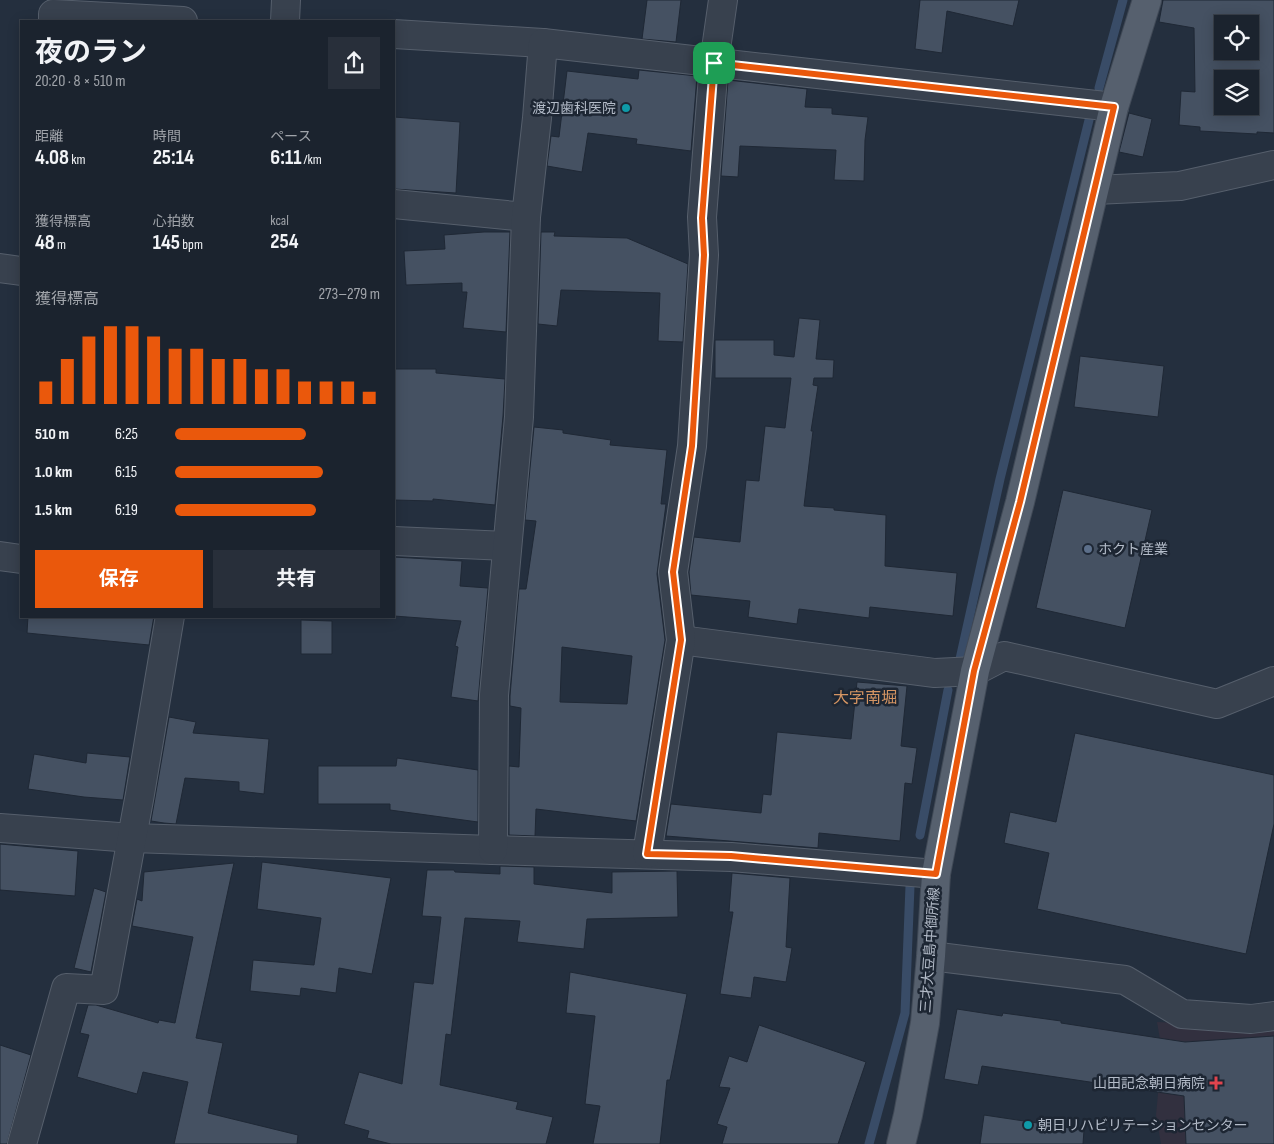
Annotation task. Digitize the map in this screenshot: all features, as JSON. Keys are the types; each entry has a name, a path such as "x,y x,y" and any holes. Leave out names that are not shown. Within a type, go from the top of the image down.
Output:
{"main road":[{"name":"三才大豆島中御所線","path":"901,1144 925,1023 936,874 974,671 1020,502 1114,107 1148,0"}],"street":[{"path":"285,20 286,0"},
{"path":"647,854 681,640 673,572 692,446 704,255 702,218 714,63 723,0"},
{"path":"53,20 53,14 164,20"},
{"path":"395,34 544,43 1114,107"},
{"path":"493,850 494,695 519,417 526,217 538,118 544,43"},
{"path":"1095,190 1180,186 1274,165"},
{"path":"395,204 526,217"},
{"path":"0,268 20,271"},
{"path":"395,541 507,546"},
{"path":"0,556 20,559"},
{"path":"22,1144 66,988 104,990 170,618"},
{"path":"681,640 935,673 974,671 1004,656 1217,704 1274,681"},
{"path":"0,828 132,838 731,856 936,874"},
{"path":"931,956 1125,980 1182,1014 1251,1019 1274,1016"}],"shaded area":[{"name":"山田記念朝日病院","path":"1157,1022 1246,1026 1274,1024 1274,1144 1161,1144 1156,1115 1162,1051"}],"building":[{"path":"647,0 681,0 676,42 642,39"},
{"path":"920,0 1019,0 1013,26 947,11 942,53 915,49"},
{"path":"1163,0 1274,0 1274,133 1200,131 1200,127 1179,125 1181,91 1195,92 1194,28 1159,22"},
{"name":"渡辺歯科医院","path":"639,70 697,76 691,151 636,144 637,139 588,133 582,172 547,166 551,136 559,137 567,71 638,79"},
{"path":"728,80 807,89 805,107 832,108 832,114 868,117 865,140 864,181 834,180 836,150 740,146 738,177 721,176"},
{"path":"1129,113 1152,119 1143,157 1119,152"},
{"path":"395,117 460,122 456,193 395,189"},
{"path":"510,232 506,332 463,328 467,292 462,292 462,283 406,285 404,251 445,249 444,235"},
{"path":"541,232 555,232 554,236 627,238 688,264 683,342 658,341 660,293 561,290 557,326 538,324"},
{"path":"799,318 820,320 816,359 834,360 833,378 814,378 813,385 818,386 811,431 813,431 804,506 886,515 885,566 957,573 953,616 870,607 869,618 799,609 797,624 748,617 750,601 691,595 689,572 694,537 740,542 746,480 759,481 765,426 785,428 791,378 715,378 715,340 774,340 774,355 794,357"},
{"path":"1080,356 1164,366 1158,417 1074,407"},
{"path":"395,369 436,369 436,373 505,379 495,505 433,499 433,501 395,500"},
{"path":"534,427 563,430 563,433 611,440 610,445 667,450 661,504 666,504 657,574 665,640 636,821 536,809 535,836 509,835 509,766 519,767 521,708 510,706 510,696 519,589 526,589 536,521 525,520","holes":["562,647 632,656 627,704 560,702"]},
{"path":"1063,490 1152,510 1125,628 1036,608"},
{"path":"395,557 462,561 460,586 488,588 478,701 451,697 458,647 455,646 461,621 395,616"},
{"path":"28,618 154,618 149,645 27,633"},
{"path":"301,620 332,621 332,654 301,654"},
{"path":"857,682 907,686 901,746 917,748 912,784 905,783 900,841 819,833 818,848 666,836 671,804 761,813 763,794 771,795 777,732 851,739"},
{"path":"169,717 196,722 193,733 269,739 264,794 239,791 239,782 185,778 176,824 151,821"},
{"path":"1075,733 1274,775 1274,824 1246,954 1037,909 1049,853 1004,843 1010,812 1056,822"},
{"path":"87,753 130,757 123,800 84,797 28,789 34,754 86,763"},
{"path":"397,758 478,770 478,822 390,810 390,804 318,804 318,766 396,766"},
{"path":"0,844 78,851 75,896 0,890"},
{"path":"262,862 391,878 372,974 339,968 336,993 301,988 300,996 250,991 253,960 314,965 321,918 257,909"},
{"path":"234,863 196,1038 223,1043 208,1113 298,1135 297,1144 174,1144 188,1082 143,1072 137,1094 77,1077 89,1035 80,1033 88,1005 96,1005 158,1023 159,1020 175,1023 193,937 132,926 137,899 142,901 144,872"},
{"path":"500,866 534,867 534,884 612,893 612,872 677,871 678,917 587,919 584,949 517,942 520,921 465,918 451,1035 446,1034 440,1085 518,1102 516,1109 553,1117 546,1144 391,1144 367,1138 369,1131 344,1124 359,1072 402,1084 414,982 433,984 441,917 422,916 427,870 500,874"},
{"path":"732,873 790,878 786,947 792,948 786,982 754,977 751,998 720,994 733,912 729,912"},
{"path":"94,888 106,892 91,972 74,968"},
{"path":"570,972 687,994 670,1080 667,1080 660,1144 593,1144 600,1106 585,1104 595,1016 566,1013"},
{"path":"957,1009 1002,1016 1003,1013 1061,1021 1061,1023 1185,1042 1274,1036 1274,1144 1186,1144 1184,1096 982,1066 978,1085 944,1079"},
{"path":"759,1025 866,1062 838,1144 722,1144 727,1127 717,1124 730,1088 719,1087 729,1056 747,1062"},
{"path":"0,1045 31,1055 7,1144 0,1144"},
{"name":"朝日リハビリテーションセンター","path":"984,1115 1084,1130 1083,1144 980,1144"}],"waterway":[{"path":"1099,88 1123,0"},
{"path":"960,659 1000,479 1089,120"},
{"path":"920,835 948,690"},
{"path":"869,1144 905,1013 910,886"}],"place":[{"name":"渡辺歯科医院","path":"626,108"},
{"name":"ホクト産業","path":"1088,549"},
{"name":"山田記念朝日病院","path":"1216,1083"},
{"name":"朝日リハビリテーションセンター","path":"1028,1125"}],"district":[{"name":"大字南堀","path":"865,698"}],"route":[{"path":"714,63 1114,107 1020,502 974,671 936,874 731,856 647,854 681,640 673,572 692,446 704,255 702,218 714,63"}]}
